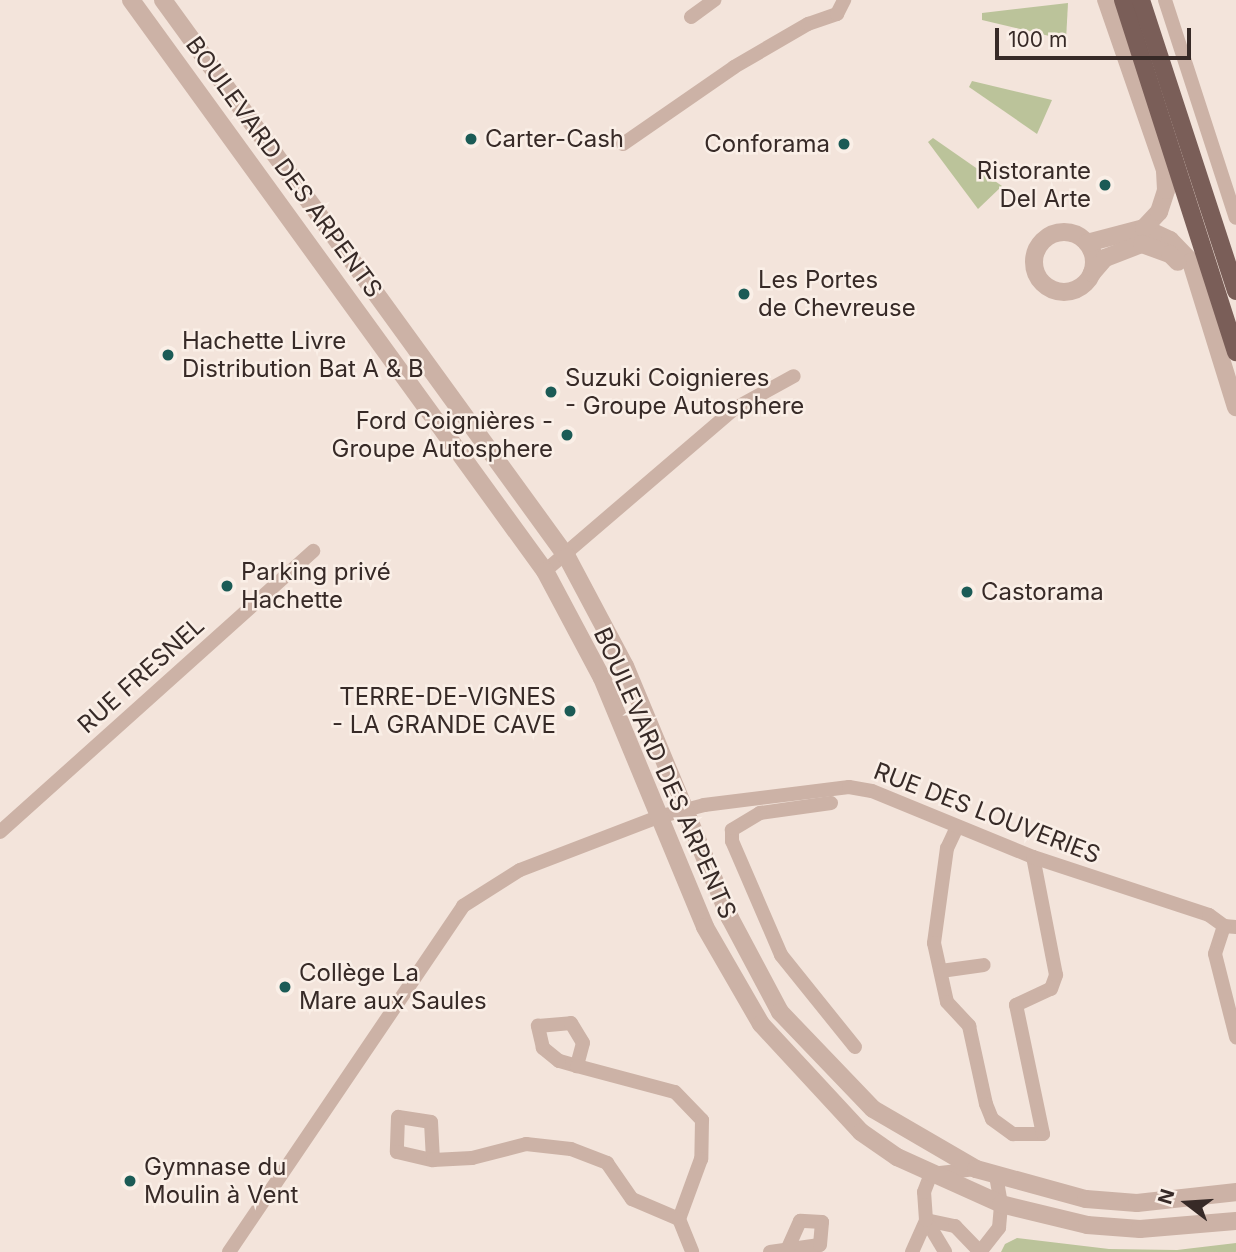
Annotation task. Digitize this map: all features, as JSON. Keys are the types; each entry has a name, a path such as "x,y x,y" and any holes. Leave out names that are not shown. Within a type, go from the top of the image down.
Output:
{"main road":[{"path":"1123,0 1236,352"},
{"path":"1141,0 1236,291"}],"street":[{"name":"BOULEVARD DES ARPENTS","path":"131,0 545,571 602,678 705,928 761,1024 861,1132 931,1174 1001,1204 1087,1225 1140,1228 1236,1221"},
{"name":"BOULEVARD DES ARPENTS","path":"163,0 567,557 625,666 730,918 779,1012 873,1108 976,1169 1086,1199 1137,1203 1236,1192"},
{"path":"691,18 714,0"},
{"path":"623,144 734,67 808,24 837,14 845,0"},
{"path":"1087,243 1144,228 1159,212 1165,170 1106,0"},
{"path":"1165,0 1236,218"},
{"path":"1144,228 1184,251 1236,407"},
{"path":"1092,273 1093,258 1087,243 1069,232 1053,234 1040,243 1034,268 1042,283 1058,292 1075,290 1092,273 1105,258 1142,244 1170,254 1197,288"},
{"path":"545,571 567,557 734,409 794,376"},
{"name":"RUE FRESNEL","path":"0,832 313,551"},
{"name":"RUE DES LOUVERIES","path":"229,1252 463,906 510,875 659,817 685,809 760,806 849,787 872,791 1034,857 1209,915 1230,926"},
{"path":"831,803 760,806 732,830 732,841 781,956 855,1047"},
{"path":"957,827 947,848 934,943 947,1002 969,1026 992,1119 1013,1134 1043,1134 1016,1005 1051,989 1056,975 1034,857"},
{"path":"1230,926 1215,954 1236,1037"},
{"path":"941,971 984,965"},
{"path":"578,1066 675,1092 702,1120 701,1160 679,1219 692,1252"},
{"path":"433,1160 472,1158 526,1144 570,1149 607,1163 632,1199 679,1219"},
{"path":"945,1252 926,1220 924,1192 931,1174 976,1169"},
{"path":"926,1220 955,1226 980,1252 999,1228 1001,1204 996,1176"},
{"path":"912,1252 926,1220"},
{"path":"770,1252 788,1248"}],"green space":[{"path":"1068,3 1066,40 982,20 982,13"},
{"path":"972,81 1052,100 1037,134 969,87"},
{"path":"933,138 1002,186 978,209 928,142"},
{"path":"1017,1238 1109,1249 1177,1250 1236,1243 1236,1252 1001,1252 1005,1244"}],"place":[{"name":"Carter-Cash","path":"471,139"},
{"name":"Conforama","path":"844,144"},
{"name":"Ristorante Del Arte","path":"1105,185"},
{"name":"Les Portes de Chevreuse","path":"744,294"},
{"name":"Hachette Livre Distribution Bat A & B","path":"168,355"},
{"name":"Suzuki Coignieres - Groupe Autosphere","path":"551,392"},
{"name":"Ford Coignières - Groupe Autosphere","path":"567,435"},
{"name":"Parking privé Hachette","path":"227,586"},
{"name":"Castorama","path":"967,592"},
{"name":"TERRE-DE-VIGNES - LA GRANDE CAVE","path":"570,711"},
{"name":"Collège La Mare aux Saules","path":"285,987"},
{"name":"Gymnase du Moulin à Vent","path":"130,1181"}]}
